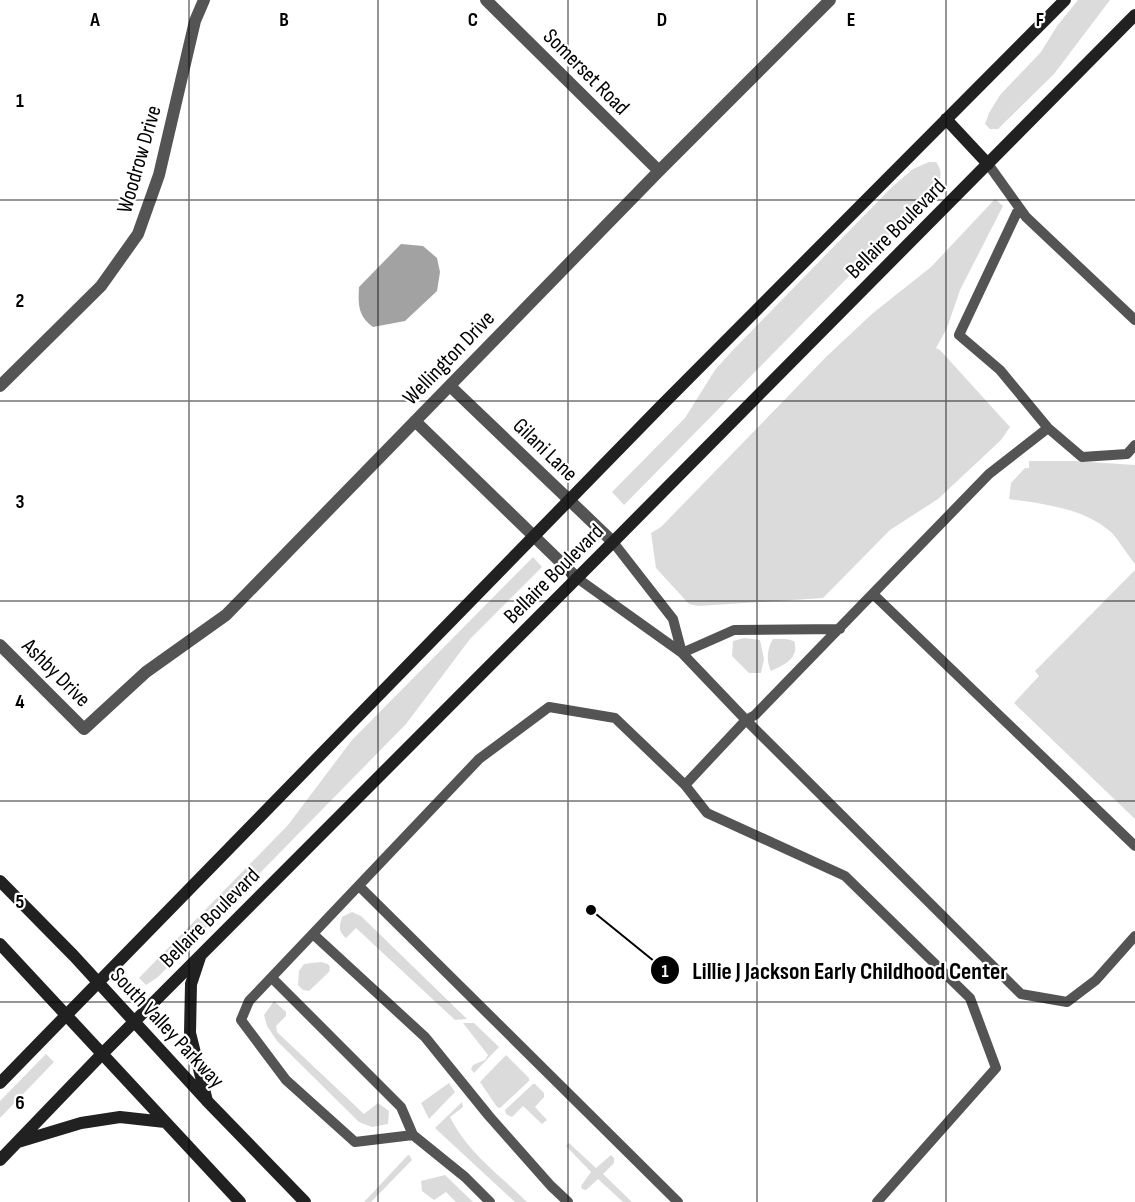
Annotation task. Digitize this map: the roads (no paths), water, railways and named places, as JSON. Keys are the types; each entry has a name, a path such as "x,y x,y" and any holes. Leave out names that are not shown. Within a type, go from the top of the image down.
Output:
{"main road":[{"name":"Bellaire Boulevard","path":"0,1083 533,536 1065,0"},
{"name":"Bellaire Boulevard","path":"0,1160 102,1054 1135,15"},
{"path":"946,119 988,164"},
{"name":"South Valley Parkway","path":"0,881 74,956 208,1102 305,1202"},
{"path":"0,944 240,1202"},
{"path":"201,955 191,984 190,1033 208,1102"},
{"path":"17,1143 81,1123 120,1117 165,1122"}],"street":[{"name":"Woodrow Drive","path":"0,386 101,286 138,234 159,175 195,21 204,0"},
{"name":"Somerset Road","path":"486,0 659,171"},
{"name":"Wellington Drive","path":"84,729 146,672 226,615 659,171 830,0"},
{"name":"Gilani Lane","path":"450,386 613,542"},
{"path":"415,421 577,578"},
{"name":"Ashby Drive","path":"0,645 84,729"}],"lane":[{"path":"988,164 1026,217 1135,320"},
{"path":"1019,207 959,335 1000,370 1048,428 1082,457 1127,454 1135,445"},
{"path":"686,785 746,720 756,716 989,474 1048,428"},
{"path":"613,542 673,619 682,653"},
{"path":"577,578 682,653 746,720 1021,994 1067,1002 1096,980 1135,936"},
{"path":"873,594 1135,846"},
{"path":"682,653 734,630 840,628"},
{"path":"413,1135 355,1142 286,1080 241,1020 249,1001 479,759 549,707 615,718 686,785 707,813 845,876 970,998 996,1068 877,1202"},
{"path":"359,886 678,1202"},
{"path":"313,934 425,1037 489,1116 568,1202"},
{"path":"272,978 401,1107 413,1135 465,1177 490,1202"}],"place":[{"name":"Lillie J Jackson Early Childhood Center","path":"591,910"}]}
